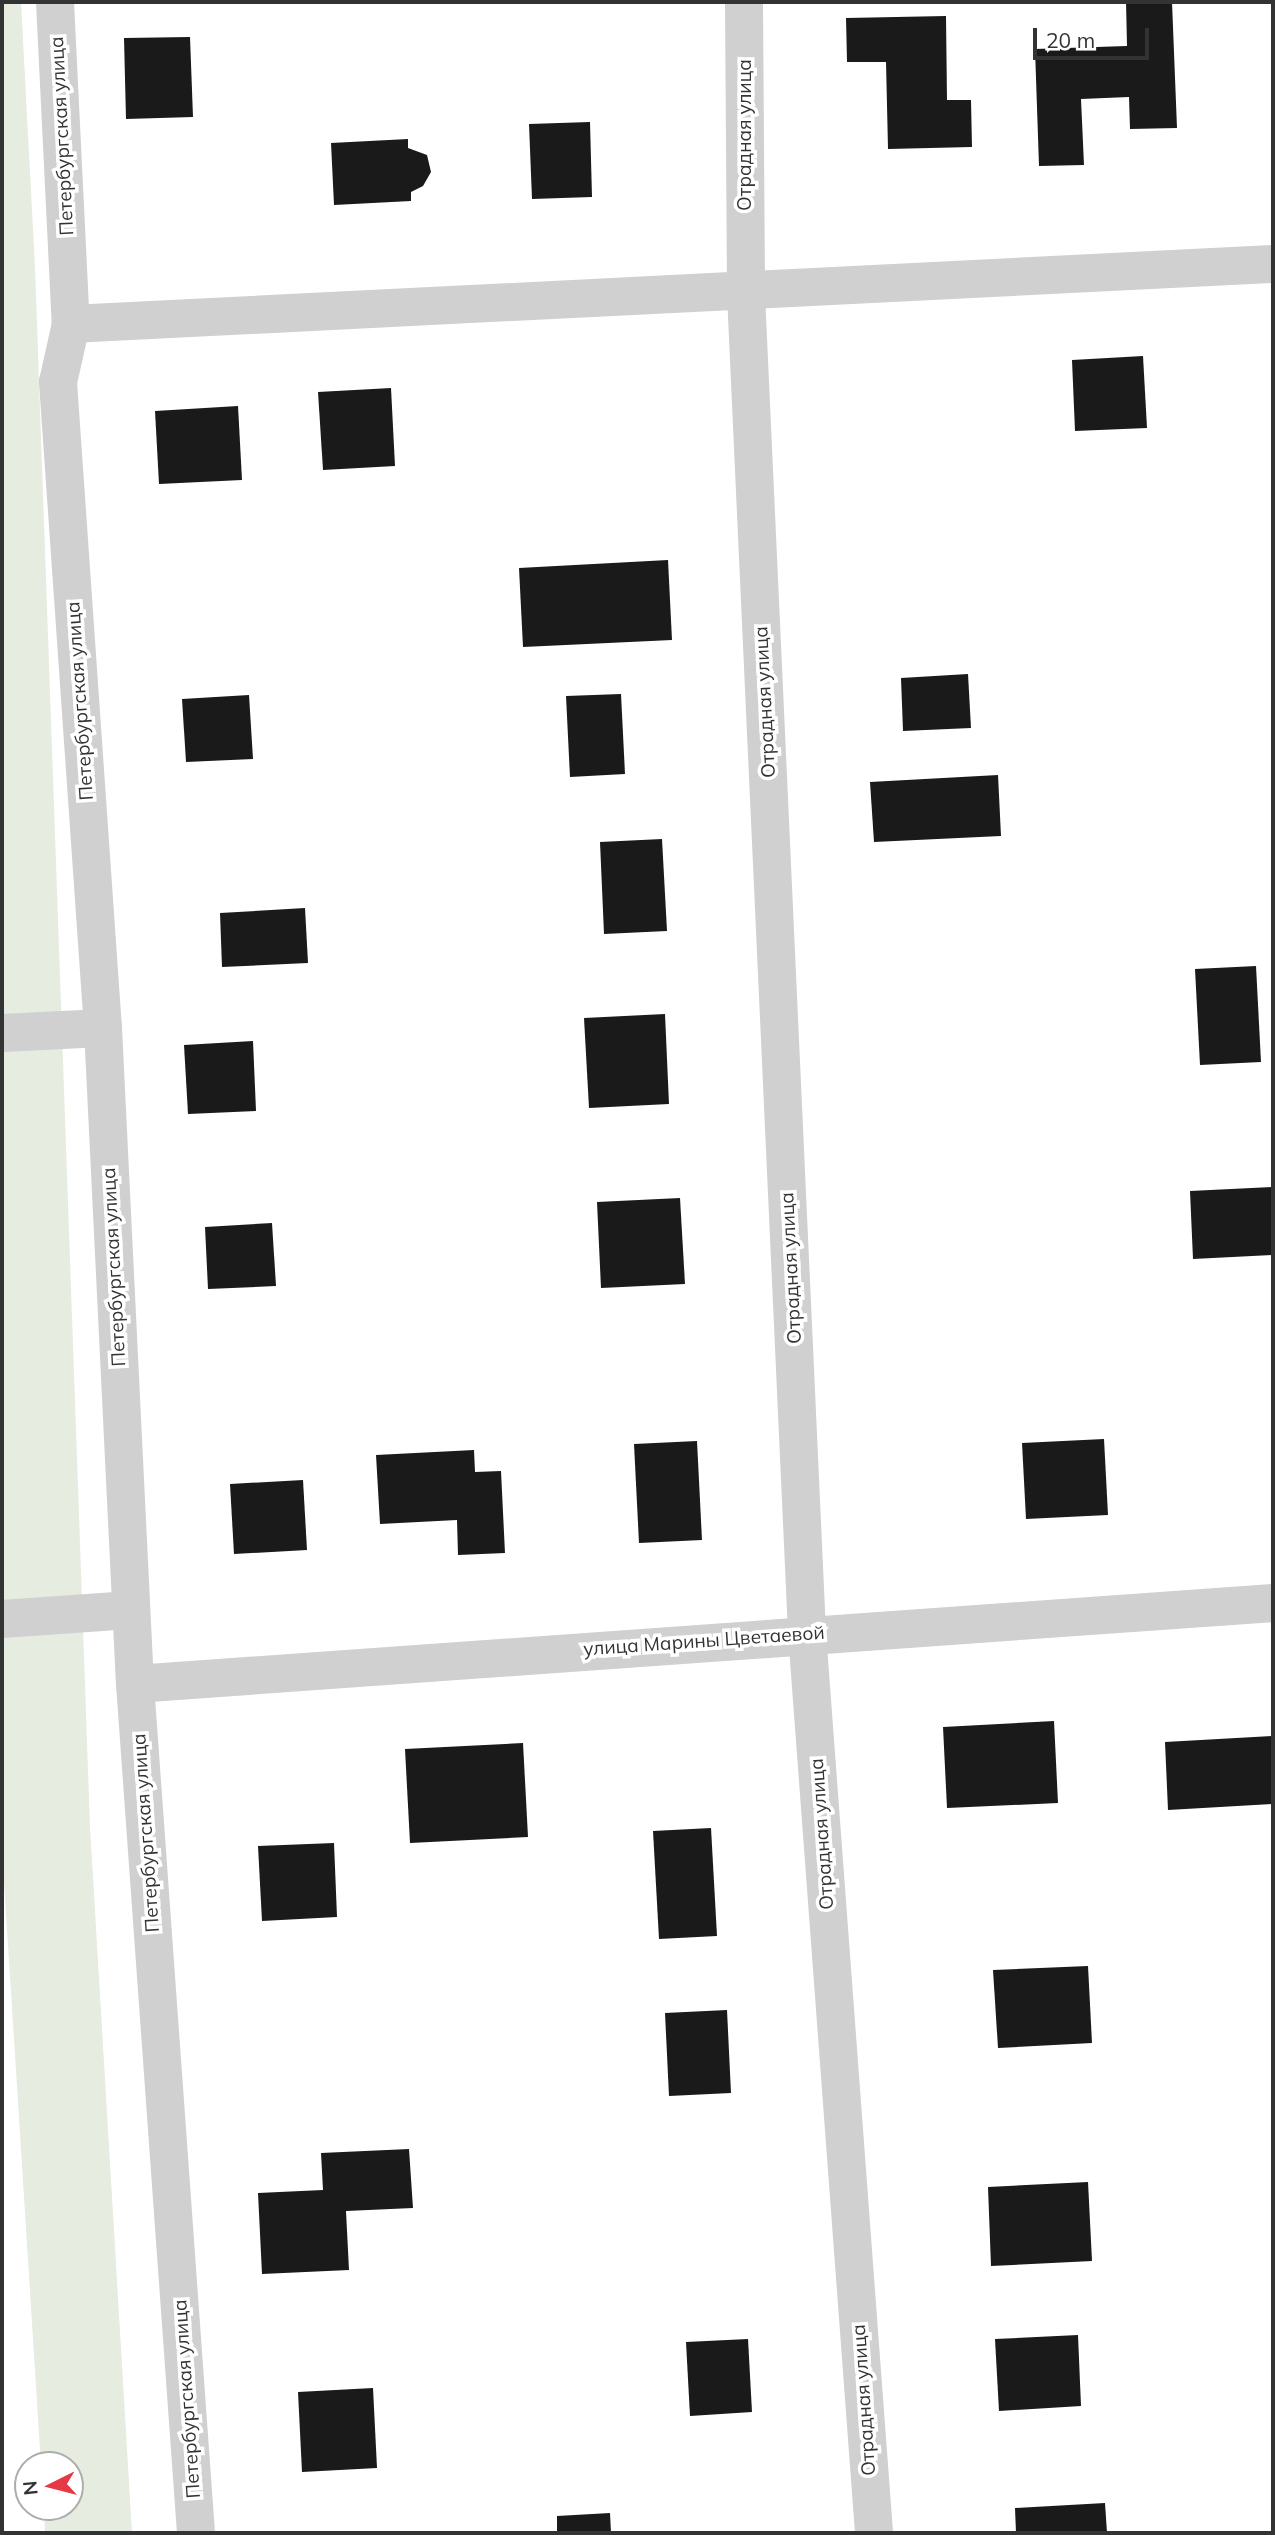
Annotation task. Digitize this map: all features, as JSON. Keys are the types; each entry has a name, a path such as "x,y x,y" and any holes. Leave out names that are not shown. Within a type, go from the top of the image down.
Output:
{"street":[{"name":"Петербургская улица","path":"55,2 71,324 58,382 103,1028 135,1684 197,2533"},
{"name":"Отрадная улица","path":"744,2 746,294 807,1633 874,2533"},
{"path":"71,324 746,294 1273,264"},
{"path":"2,1033 103,1028"},
{"name":"улица Марины Цветаевой","path":"135,1684 807,1633 1273,1603"},
{"path":"2,1619 131,1610"}],"shaded area":[{"path":"2,2 21,2 35,267 90,1827 132,2533 45,2533 45,2521 84,2521 84,2451 40,2451 2,1850"}],"building":[{"path":"1126,2 1172,2 1177,128 1130,129 1129,97 1081,99 1084,165 1039,166 1035,49 1127,46"},
{"path":"946,16 947,100 971,100 972,147 888,149 886,62 847,62 846,18"},
{"path":"190,37 193,117 126,119 124,38"},
{"path":"590,122 592,197 532,199 529,124"},
{"path":"408,139 408,148 427,155 431,172 423,186 411,192 411,201 334,205 331,143"},
{"path":"1143,356 1147,428 1075,431 1072,360"},
{"path":"391,388 395,466 323,470 318,392"},
{"path":"238,406 242,480 159,484 155,411"},
{"path":"668,560 672,640 523,647 519,568"},
{"path":"968,674 971,728 903,731 901,678"},
{"path":"621,694 625,774 570,777 566,696"},
{"path":"249,695 253,759 186,762 182,699"},
{"path":"998,775 1001,836 874,842 870,782"},
{"path":"662,839 667,931 604,934 600,842"},
{"path":"305,908 308,963 222,967 220,913"},
{"path":"1256,966 1261,1062 1200,1065 1195,969"},
{"path":"665,1014 669,1104 589,1108 584,1018"},
{"path":"253,1041 256,1111 188,1114 184,1045"},
{"path":"1273,1187 1273,1255 1193,1259 1190,1191"},
{"path":"680,1198 685,1284 601,1288 597,1202"},
{"path":"272,1223 276,1286 208,1289 205,1227"},
{"path":"1104,1439 1108,1515 1026,1519 1022,1443"},
{"path":"697,1441 702,1540 639,1543 634,1444"},
{"path":"474,1450 475,1472 501,1471 505,1553 458,1555 457,1520 380,1524 376,1455"},
{"path":"303,1480 307,1550 234,1554 230,1484"},
{"path":"1054,1721 1058,1803 947,1808 943,1727"},
{"path":"1273,1736 1273,1804 1168,1810 1165,1742"},
{"path":"523,1743 528,1837 410,1843 405,1749"},
{"path":"711,1828 717,1936 659,1939 653,1831"},
{"path":"334,1843 337,1917 262,1921 258,1846"},
{"path":"1088,1966 1092,2043 998,2048 993,1970"},
{"path":"727,2010 731,2093 669,2096 665,2013"},
{"path":"409,2149 413,2208 346,2211 349,2270 262,2274 258,2193 323,2190 321,2153"},
{"path":"1088,2182 1092,2261 991,2266 988,2187"},
{"path":"1078,2335 1081,2406 999,2411 995,2339"},
{"path":"748,2339 752,2412 690,2416 686,2342"},
{"path":"373,2388 377,2468 302,2472 298,2392"},
{"path":"1105,2503 1107,2533 1016,2533 1015,2508"},
{"path":"610,2513 611,2533 557,2533 557,2516"}]}
